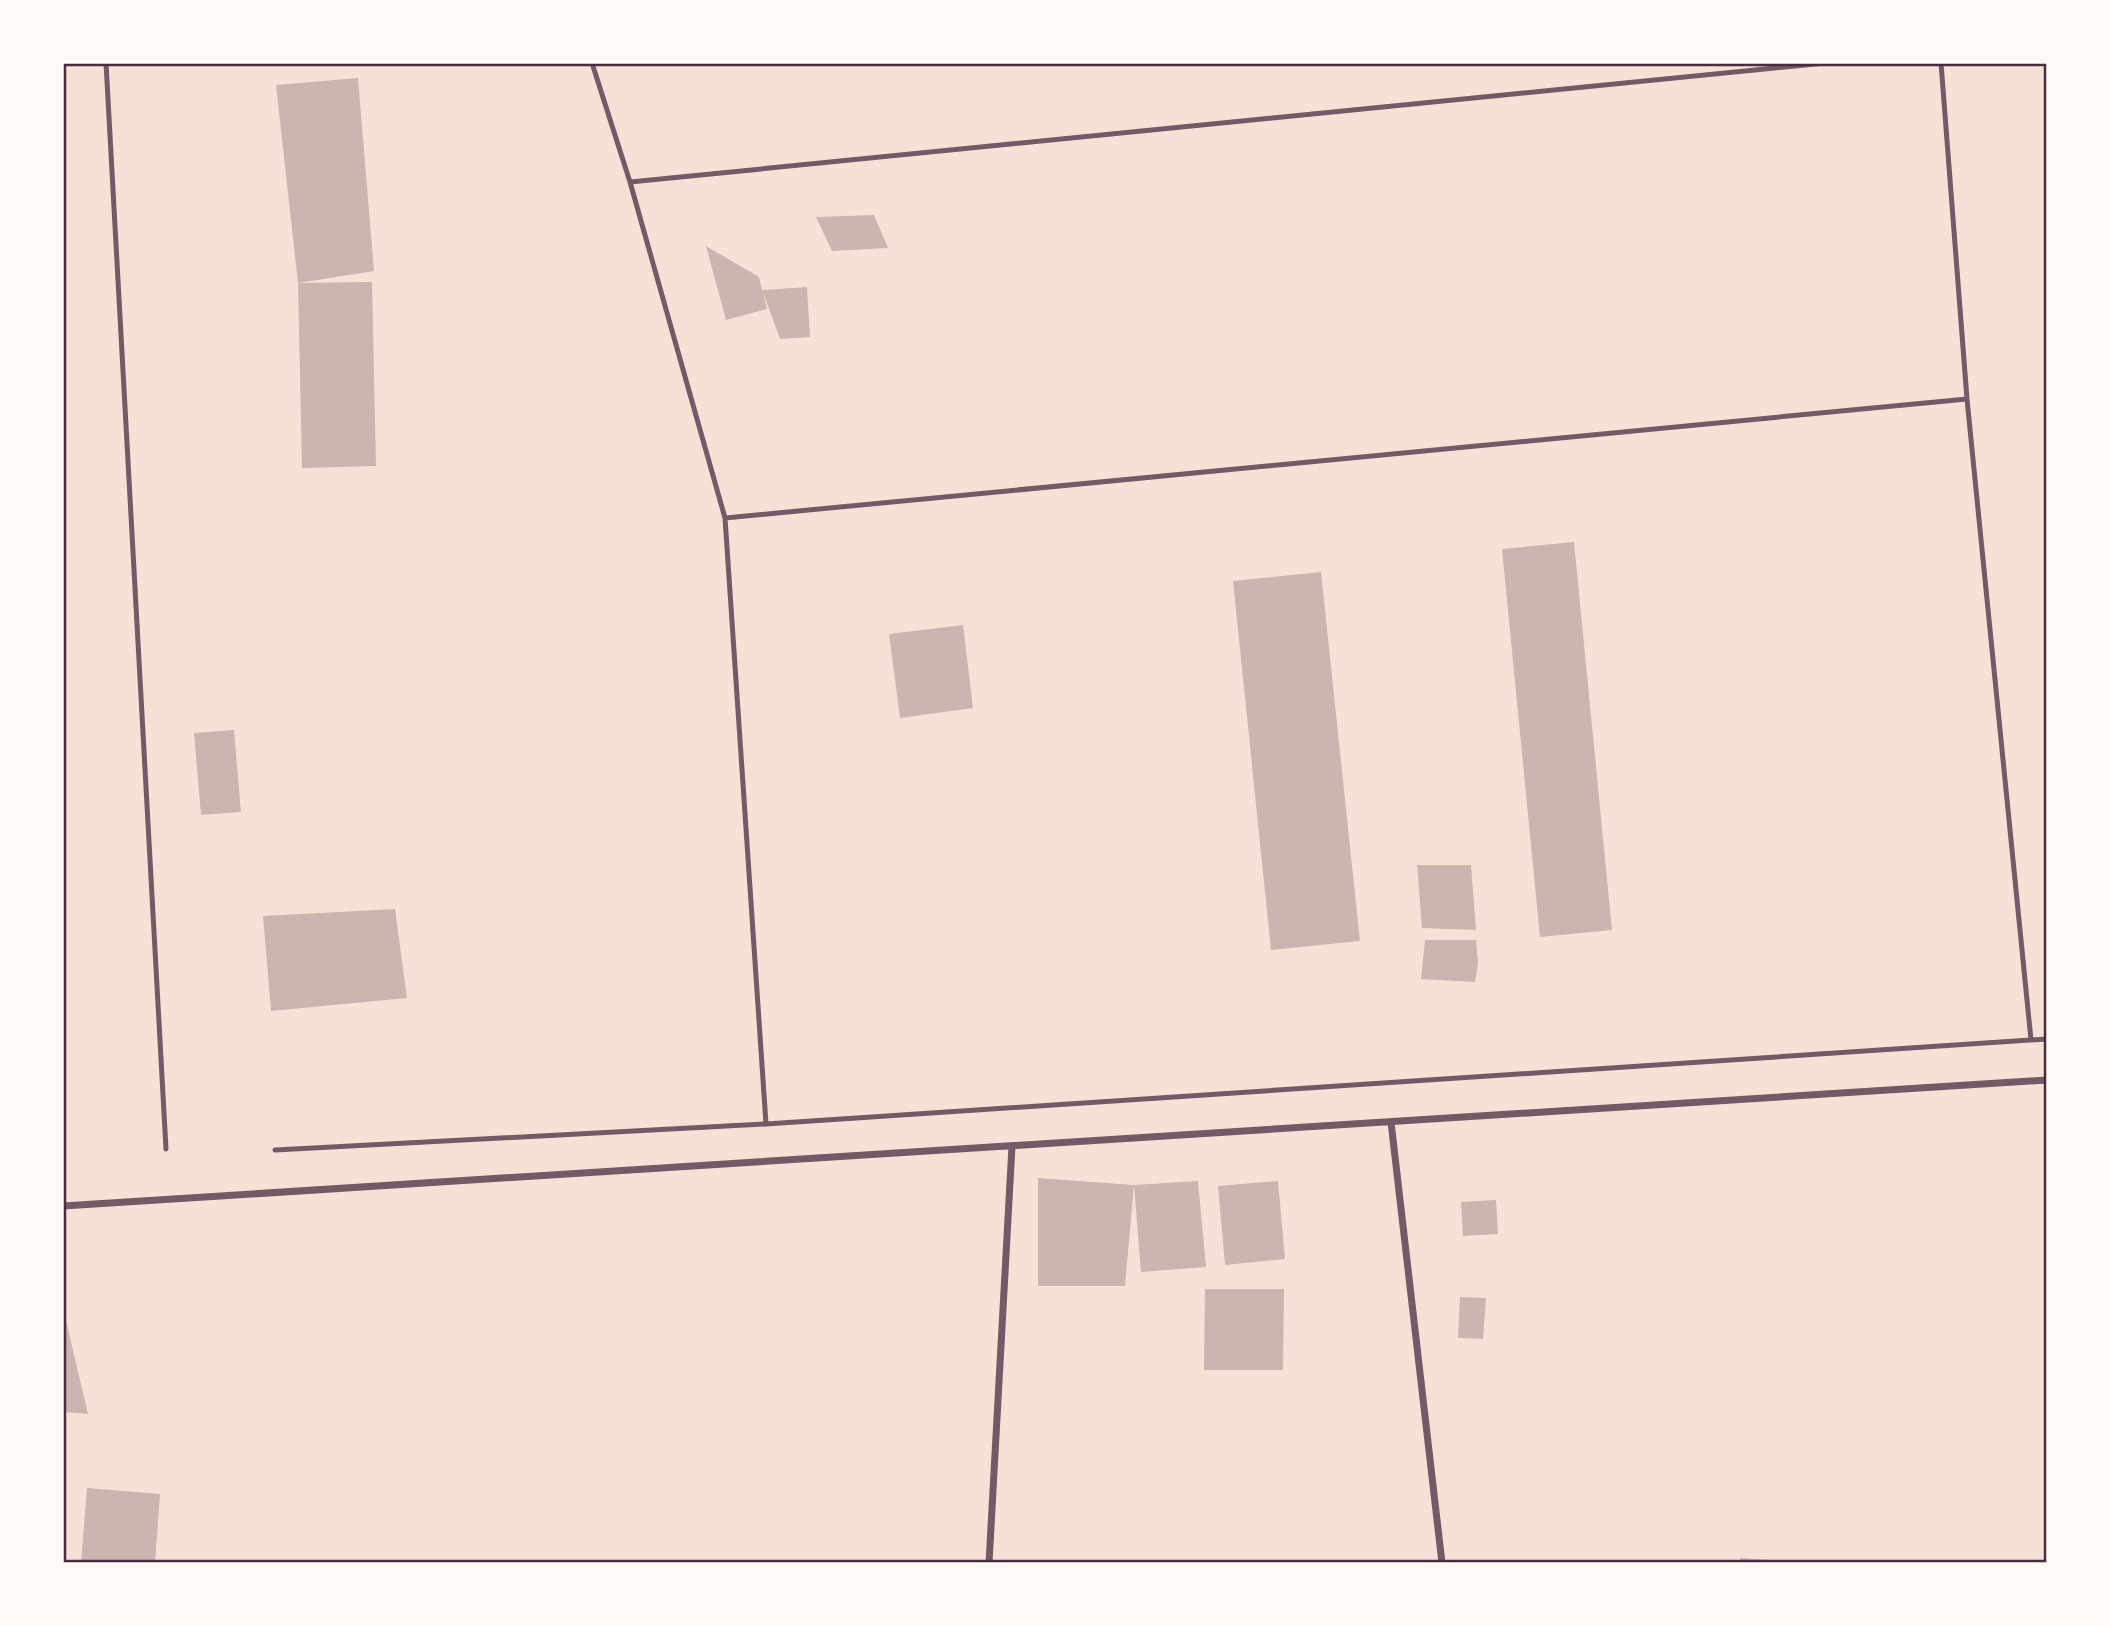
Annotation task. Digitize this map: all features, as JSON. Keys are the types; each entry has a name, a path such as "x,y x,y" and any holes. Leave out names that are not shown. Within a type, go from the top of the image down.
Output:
{"street":[{"path":"63,1206 2047,1080"},
{"path":"1391,1122 1442,1563"},
{"path":"989,1563 1012,1146"}],"lane":[{"path":"106,63 166,1149"},
{"path":"592,63 630,182 725,518 766,1124"},
{"path":"630,182 1825,63"},
{"path":"1941,63 1967,399 2031,1040"},
{"path":"725,518 1967,399"},
{"path":"275,1150 766,1124 2047,1039"}],"building":[{"path":"358,78 374,271 298,283 276,85"},
{"path":"874,215 888,248 832,251 816,217"},
{"path":"706,246 759,277 762,290 807,287 810,337 780,339 763,292 767,309 726,320"},
{"path":"372,282 376,466 302,468 298,283"},
{"path":"1574,542 1612,930 1540,937 1502,549"},
{"path":"1321,572 1360,941 1271,950 1233,581"},
{"path":"963,625 973,708 900,718 889,634"},
{"path":"234,730 241,812 201,815 194,733"},
{"path":"1417,865 1471,865 1476,930 1422,928"},
{"path":"395,909 407,998 271,1011 263,916"},
{"path":"1425,940 1476,940 1478,963 1475,982 1421,979"},
{"path":"1038,1178 1134,1185 1125,1286 1038,1286"},
{"path":"1198,1181 1206,1267 1141,1272 1134,1185"},
{"path":"1278,1181 1285,1259 1225,1265 1218,1186"},
{"path":"1496,1200 1498,1234 1463,1236 1461,1202"},
{"path":"1205,1289 1284,1289 1283,1370 1204,1370"},
{"path":"1460,1297 1486,1298 1483,1339 1458,1338"},
{"path":"64,1312 88,1414 63,1412"},
{"path":"87,1488 160,1494 155,1563 81,1563"},
{"path":"1740,1558 1789,1561 1789,1563 1740,1563"}]}
